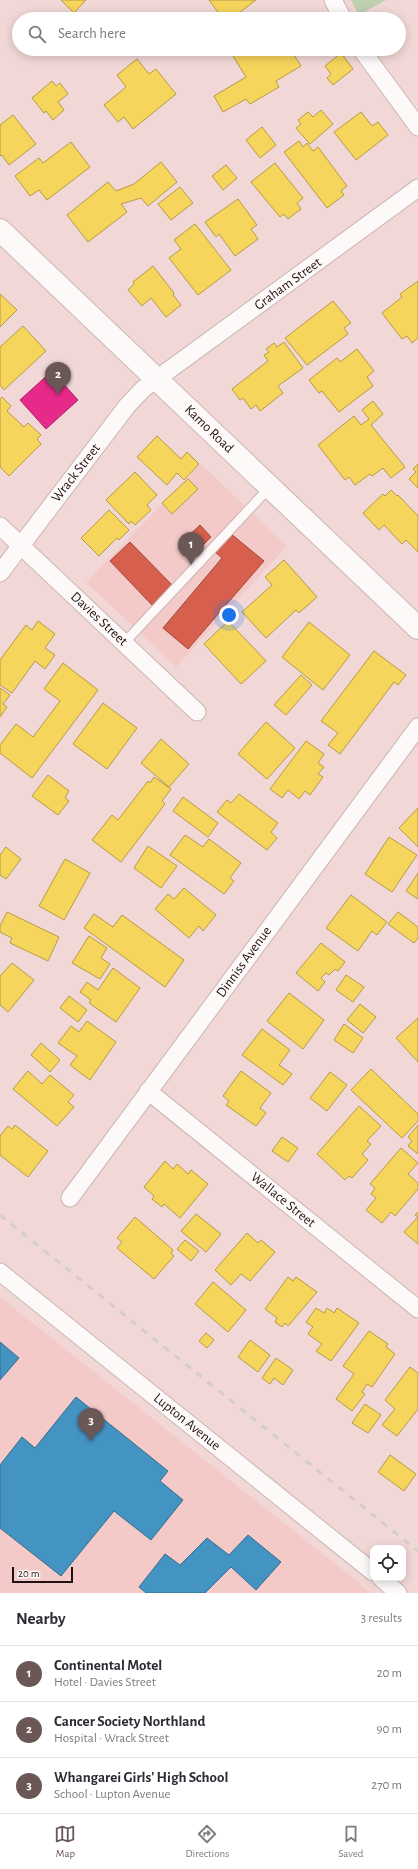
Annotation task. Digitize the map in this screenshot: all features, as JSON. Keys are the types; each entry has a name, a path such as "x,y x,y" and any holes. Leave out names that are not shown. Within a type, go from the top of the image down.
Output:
{"main road":[{"name":"Kamo Road","path":"0,230 418,628"}],"street":[{"path":"333,0 339,12"},
{"path":"366,56 418,127"},
{"name":"Graham Street","path":"157,379 418,188"},
{"name":"Wrack Street","path":"0,573 127,406 143,389 157,379"},
{"name":"Davies Street","path":"0,526 197,712"},
{"name":"Dinniss Avenue","path":"70,1198 418,727"},
{"name":"Wallace Street","path":"148,1091 418,1309"},
{"name":"Lupton Avenue","path":"0,1272 370,1570"},
{"path":"384,1581 398,1593"}],"lane":[{"path":"124,643 270,487"}],"shaded area":[{"path":"201,464 287,546 176,667 86,582"},
{"path":"0,1297 363,1586 371,1593 0,1593"}],"green space":[{"path":"351,0 386,0 364,12 357,12"}],"building: Homes":[{"path":"61,0 86,0 75,12 73,12"},
{"path":"209,0 256,0 240,12 218,12"},
{"path":"233,56 295,56 301,66 276,81 279,87 250,104 246,99 223,112 214,96 246,77"},
{"path":"337,56 343,56 353,69 333,85 327,78 331,74 325,66"},
{"path":"137,59 149,74 156,69 176,94 133,129 124,117 118,122 104,105 126,87 117,75"},
{"path":"52,81 56,86 60,83 68,94 58,102 64,110 53,120 46,111 44,113 32,98"},
{"path":"321,110 333,124 310,144 296,128 301,124 298,120 308,112 313,117"},
{"path":"361,112 372,126 378,122 388,135 356,160 334,132"},
{"path":"13,115 36,144 9,165 2,155 0,156 0,125"},
{"path":"262,127 276,145 260,158 246,140"},
{"path":"299,141 303,147 307,143 313,151 318,147 347,186 341,191 344,195 327,208 284,152"},
{"path":"71,142 90,167 47,200 39,190 30,196 15,176 39,158 43,163"},
{"path":"161,162 177,182 148,206 141,198 121,204 127,212 88,242 67,215 108,182 116,191 134,184"},
{"path":"275,163 303,198 297,203 301,209 288,219 284,214 280,217 251,182"},
{"path":"226,165 237,178 223,190 212,176"},
{"path":"180,187 193,203 171,220 158,204"},
{"path":"238,199 257,225 251,229 258,239 235,256 219,234 216,237 205,222"},
{"path":"195,224 231,270 198,295 169,258 181,249 174,240"},
{"path":"153,266 174,293 173,295 181,305 166,317 151,298 142,306 128,290 134,284 133,282"},
{"path":"418,281 418,338 412,343 407,336 402,339 382,313 402,297 400,294"},
{"path":"0,294 17,310 0,327"},
{"path":"333,301 351,323 344,328 348,334 307,365 285,338"},
{"path":"23,326 46,351 4,390 0,385 0,347"},
{"path":"284,342 303,368 278,386 283,393 260,411 256,405 251,409 243,398 240,400 232,389 268,361 264,355 269,352 266,349 274,343 277,347"},
{"path":"357,349 374,371 367,377 373,386 339,412 322,391 319,393 309,380 337,358 340,362"},
{"path":"2,397 11,406 7,411 24,427 28,423 41,435 37,439 41,444 9,476 0,467 0,399"},
{"path":"373,401 383,414 371,425 405,467 391,478 383,468 372,476 370,474 355,485 349,477 345,480 318,445 354,416 361,425 369,419 362,410"},
{"path":"157,436 181,459 187,452 199,464 184,480 177,473 167,485 137,457"},
{"path":"418,464 418,488 409,479 416,472 413,469"},
{"path":"135,472 157,495 147,505 151,510 135,525 131,521 129,524 106,500"},
{"path":"188,479 198,489 172,514 162,503"},
{"path":"391,490 397,496 398,495 418,516 418,552 406,540 402,544 384,525 379,530 363,513 383,494 385,496"},
{"path":"109,510 129,530 119,540 117,538 99,556 81,538"},
{"path":"284,560 317,597 299,613 296,610 266,638 242,612 272,585 265,577"},
{"path":"38,621 55,634 45,648 55,655 45,669 35,661 12,693 0,685 0,660 26,625 32,630"},
{"path":"228,621 266,661 241,684 204,644"},
{"path":"309,622 350,655 323,690 282,657"},
{"path":"374,651 406,675 398,685 394,682 340,754 328,745 338,733 321,721"},
{"path":"63,663 98,690 32,778 0,753 0,745 16,724 33,737 60,701 44,689"},
{"path":"301,675 312,685 286,715 274,705"},
{"path":"0,688 10,695 3,704 7,707 0,717"},
{"path":"103,703 137,728 107,769 73,744"},
{"path":"266,722 295,748 267,779 238,754"},
{"path":"161,739 189,764 169,787 141,763"},
{"path":"306,741 324,754 318,763 324,767 318,774 323,777 310,795 305,791 299,799 288,790 282,798 270,789"},
{"path":"48,775 69,791 65,798 69,801 58,815 32,796"},
{"path":"154,777 171,789 162,801 165,804 121,862 92,840 112,815 118,820 148,781 150,783"},
{"path":"239,794 278,823 271,832 277,838 267,850 217,812 227,800 231,803"},
{"path":"183,797 218,823 208,837 173,811"},
{"path":"418,808 418,847 399,828"},
{"path":"185,835 203,847 209,839 241,863 230,878 234,881 224,894 170,855"},
{"path":"389,837 417,855 392,892 365,874"},
{"path":"148,846 177,866 161,888 134,868"},
{"path":"6,847 21,859 6,879 0,875 0,855"},
{"path":"65,859 90,873 64,920 39,906"},
{"path":"418,873 418,899 406,891"},
{"path":"184,888 216,915 203,931 199,926 189,938 155,909 168,894 174,899"},
{"path":"351,895 387,922 377,935 372,931 358,951 326,928"},
{"path":"7,912 59,937 48,961 10,943 12,938 0,932 0,926"},
{"path":"398,912 418,927 418,938 414,943 388,924"},
{"path":"94,914 113,927 122,915 184,960 165,987 84,928"},
{"path":"89,936 107,948 101,958 110,964 100,979 72,963"},
{"path":"321,943 345,962 338,971 335,969 329,975 326,973 321,978 325,982 318,991 296,973"},
{"path":"12,963 34,980 8,1012 0,1005 0,976"},
{"path":"113,968 140,988 116,1022 89,1003 91,1000 80,992 87,982 98,990"},
{"path":"346,975 364,987 353,1002 336,990"},
{"path":"289,993 324,1020 303,1049 267,1021"},
{"path":"69,996 87,1010 78,1022 60,1008"},
{"path":"360,1004 376,1017 363,1033 347,1020"},
{"path":"418,1018 418,1062 396,1038"},
{"path":"87,1021 116,1042 90,1080 70,1065 77,1056 58,1043 71,1026 79,1032"},
{"path":"344,1024 363,1038 353,1053 334,1040"},
{"path":"262,1029 290,1050 279,1065 292,1074 283,1085 242,1055"},
{"path":"41,1043 60,1060 50,1072 31,1055"},
{"path":"371,1069 418,1114 418,1121 402,1138 351,1090"},
{"path":"28,1071 42,1084 50,1075 74,1095 68,1102 74,1107 57,1126 13,1089"},
{"path":"241,1071 271,1093 260,1108 266,1113 256,1126 226,1105 229,1101 223,1096"},
{"path":"330,1072 347,1085 327,1111 310,1098"},
{"path":"359,1106 381,1126 367,1141 371,1144 362,1154 368,1160 352,1178 349,1176 345,1180 317,1154"},
{"path":"15,1125 48,1151 28,1177 0,1155 0,1136 8,1126 12,1129"},
{"path":"418,1125 418,1154 408,1146 412,1141 408,1137"},
{"path":"282,1137 298,1148 288,1162 272,1151"},
{"path":"401,1148 418,1163 408,1174 418,1183 418,1189 395,1216 391,1212 382,1223 366,1210 376,1198 371,1194 375,1188 370,1184"},
{"path":"165,1161 173,1169 177,1164 188,1174 191,1170 208,1184 180,1218 164,1204 162,1207 152,1199 154,1196 144,1187"},
{"path":"196,1214 221,1234 206,1252 181,1231"},
{"path":"135,1217 173,1250 171,1253 174,1256 154,1279 117,1248 122,1242 117,1238"},
{"path":"418,1217 418,1244 404,1232"},
{"path":"247,1233 258,1243 261,1240 275,1252 250,1281 241,1274 231,1285 215,1270"},
{"path":"185,1240 199,1251 191,1261 177,1249"},
{"path":"288,1277 293,1281 296,1277 317,1292 288,1326 285,1323 282,1327 275,1322 277,1318 265,1309"},
{"path":"213,1282 246,1310 228,1332 195,1304"},
{"path":"316,1308 324,1313 327,1308 334,1313 337,1308 359,1323 331,1361 316,1351 322,1344 308,1334 313,1327 306,1322"},
{"path":"369,1331 388,1344 386,1347 395,1354 372,1387 367,1384 362,1392 365,1394 352,1411 336,1399 354,1374 343,1366"},
{"path":"206,1333 214,1340 207,1348 199,1341"},
{"path":"250,1340 270,1355 258,1372 238,1357"},
{"path":"276,1358 293,1370 283,1385 274,1378 270,1384 262,1378"},
{"path":"410,1367 418,1373 418,1409 397,1436 382,1425 395,1409 385,1400"},
{"path":"365,1404 381,1415 368,1433 352,1423"},
{"path":"390,1455 416,1474 404,1491 378,1472"}],"building: Shops":[{"path":"200,525 211,537 193,555 181,543"},
{"path":"230,533 264,561 188,649 163,628 222,558 214,551"},
{"path":"130,542 172,585 152,605 110,561"}],"building: Schools":[{"path":"0,1342 19,1358 0,1380"},
{"path":"76,1397 168,1471 160,1481 183,1500 151,1540 114,1511 61,1576 0,1528 0,1465 22,1437 35,1448"},
{"path":"248,1535 281,1562 256,1590 231,1567 205,1593 146,1593 139,1587 165,1554 180,1565 207,1538 229,1555"}],"building: Health":[{"path":"52,371 78,400 46,429 20,400"}],"railway":[{"path":"0,1215 418,1551"}],"place":[{"name":"Cancer Society Northland","path":"58,395"},
{"name":"Continental Motel","path":"191,565"},
{"name":"Whangarei Girls' High School","path":"91,1441"}]}
